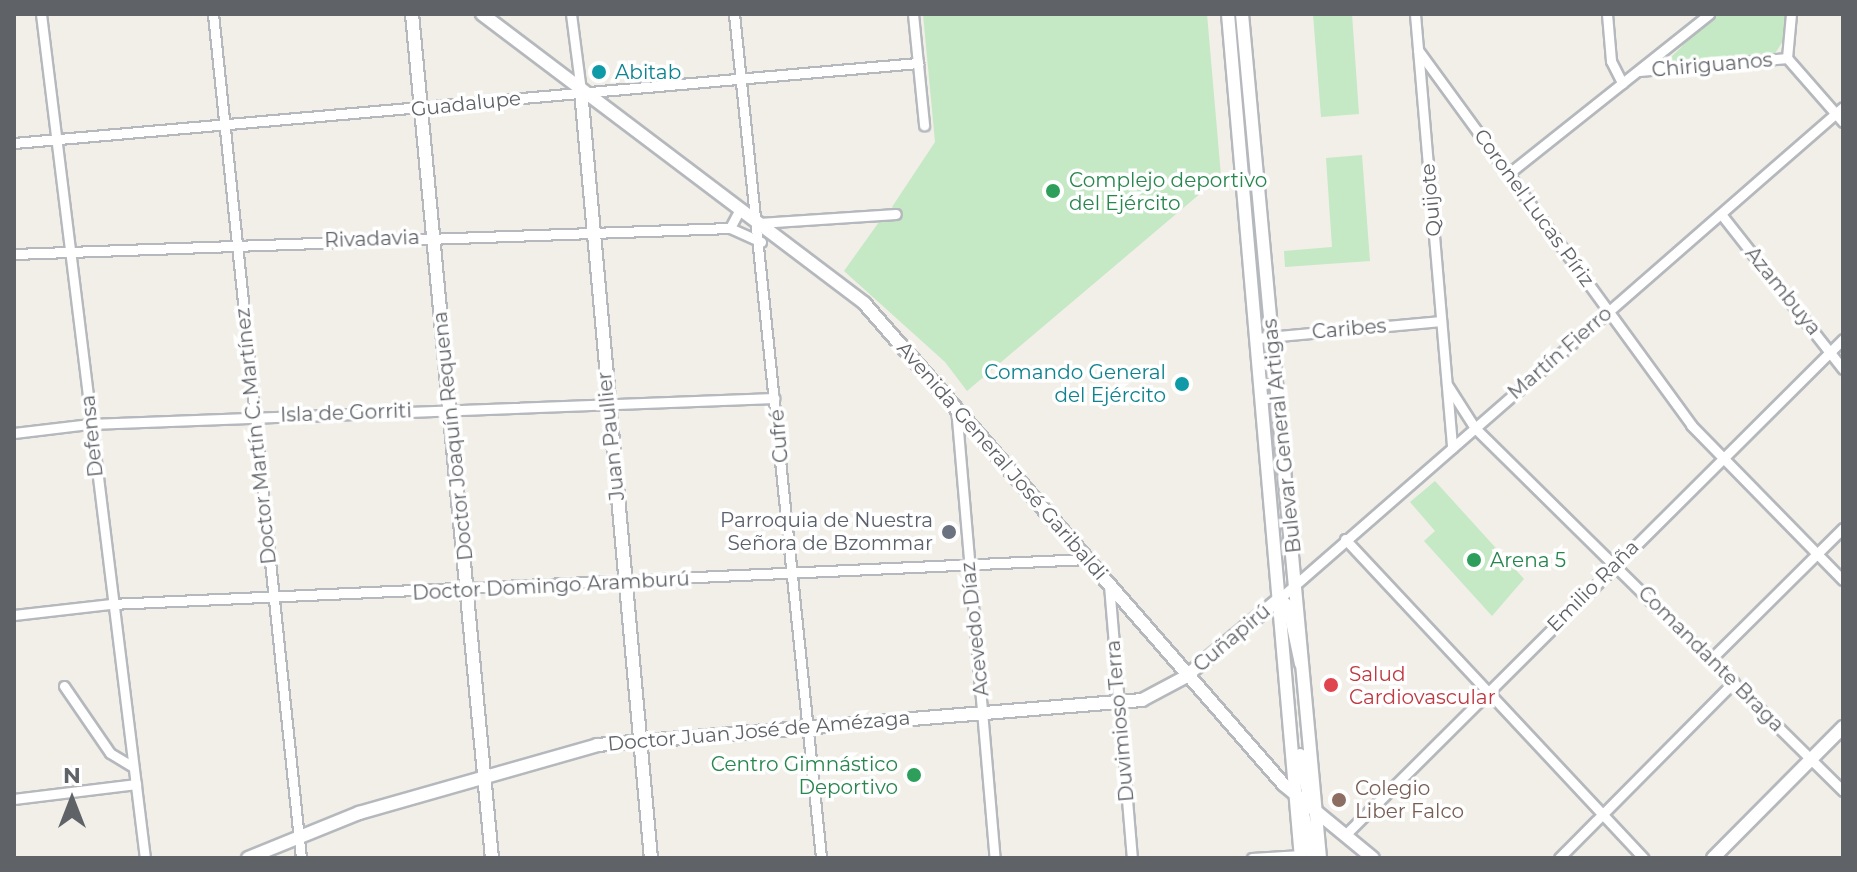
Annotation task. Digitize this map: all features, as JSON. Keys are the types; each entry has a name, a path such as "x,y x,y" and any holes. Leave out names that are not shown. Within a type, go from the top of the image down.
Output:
{"street":[{"name":"Defensa","path":"41,14 111,604 145,858"},
{"name":"Doctor Martín C. Martínez","path":"213,14 301,858"},
{"name":"Doctor Joaquín Requena","path":"412,14 492,858"},
{"name":"Avenida General José Garibaldi","path":"482,14 864,303 955,400 1185,677 1295,795 1373,858"},
{"name":"Juan Paullier","path":"571,14 581,91 591,232 642,738 651,858"},
{"name":"Cufré","path":"734,14 761,242 821,858"},
{"path":"913,14 924,125"},
{"name":"Bulevar General Artigas","path":"1228,14 1295,795 1305,857"},
{"name":"Bulevar General Artigas","path":"1242,14 1320,858"},
{"name":"Quijote","path":"1415,14 1452,447"},
{"path":"1607,14 1611,61 1622,83"},
{"name":"Chiriguanos","path":"1508,174 1709,14"},
{"path":"1791,14 1787,58 1841,114"},
{"name":"Coronel Lucas Píriz","path":"1418,50 1720,458 1843,580"},
{"name":"Chiriguanos","path":"1638,71 1787,58"},
{"name":"Guadalupe","path":"14,143 918,63"},
{"name":"Martín Fierro","path":"1279,599 1609,310 1841,114"},
{"path":"730,228 740,209"},
{"path":"759,223 793,224 896,214"},
{"name":"Azambuya","path":"1721,214 1843,369"},
{"path":"787,244 793,224"},
{"name":"Rivadavia","path":"14,254 70,248 730,228 761,242"},
{"name":"Caribes","path":"1257,338 1441,321"},
{"name":"Emilio Raña","path":"1345,835 1720,458 1843,339"},
{"name":"Quijote","path":"1448,386 1475,428"},
{"name":"Isla de Gorriti","path":"14,433 90,424 775,398"},
{"name":"Acevedo Díaz","path":"955,400 995,858"},
{"name":"Comandante Braga","path":"1475,428 1843,791"},
{"path":"1711,659 1843,528"},
{"path":"1345,539 1485,693 1643,858"},
{"name":"Doctor Domingo Aramburú","path":"14,615 111,604 274,600 1088,559"},
{"name":"Duvimioso Terra","path":"1109,585 1132,858"},
{"path":"1279,599 1289,607 1294,651 1305,672"},
{"name":"Cuñapirú","path":"1185,677 1279,599"},
{"name":"Doctor Juan José de Amézaga","path":"248,858 299,837 485,774 642,738 1117,702 1153,697 1185,677"},
{"path":"1559,858 1734,682"},
{"path":"64,686 110,753 133,767"},
{"path":"1289,712 1308,710"},
{"path":"1713,858 1843,727"},
{"path":"1291,734 1316,812"},
{"path":"14,799 136,784"},
{"path":"1252,858 1305,857"}],"green space":[{"name":"Complejo deportivo del Ejército","path":"923,14 1207,14 1221,176 967,391 945,362 844,271 879,222 901,218 892,207 935,142"},
{"path":"1313,14 1352,14 1359,114 1321,117"},
{"path":"1715,14 1786,14 1783,41 1774,55 1665,63"},
{"path":"1362,155 1370,261 1285,267 1284,251 1332,247 1326,158"},
{"name":"Arena 5","path":"1435,481 1524,579 1492,616 1424,541 1435,531 1410,502"}],"place":[{"name":"Abitab","path":"599,72"},
{"name":"Complejo deportivo del Ejército","path":"1053,191"},
{"name":"Comando General del Ejército","path":"1182,384"},
{"name":"Parroquia de Nuestra Señora de Bzommar","path":"949,532"},
{"name":"Arena 5","path":"1474,560"},
{"name":"Salud Cardiovascular","path":"1331,685"},
{"name":"Centro Gimnástico Deportivo","path":"914,775"},
{"name":"Colegio Liber Falco","path":"1339,800"}]}
